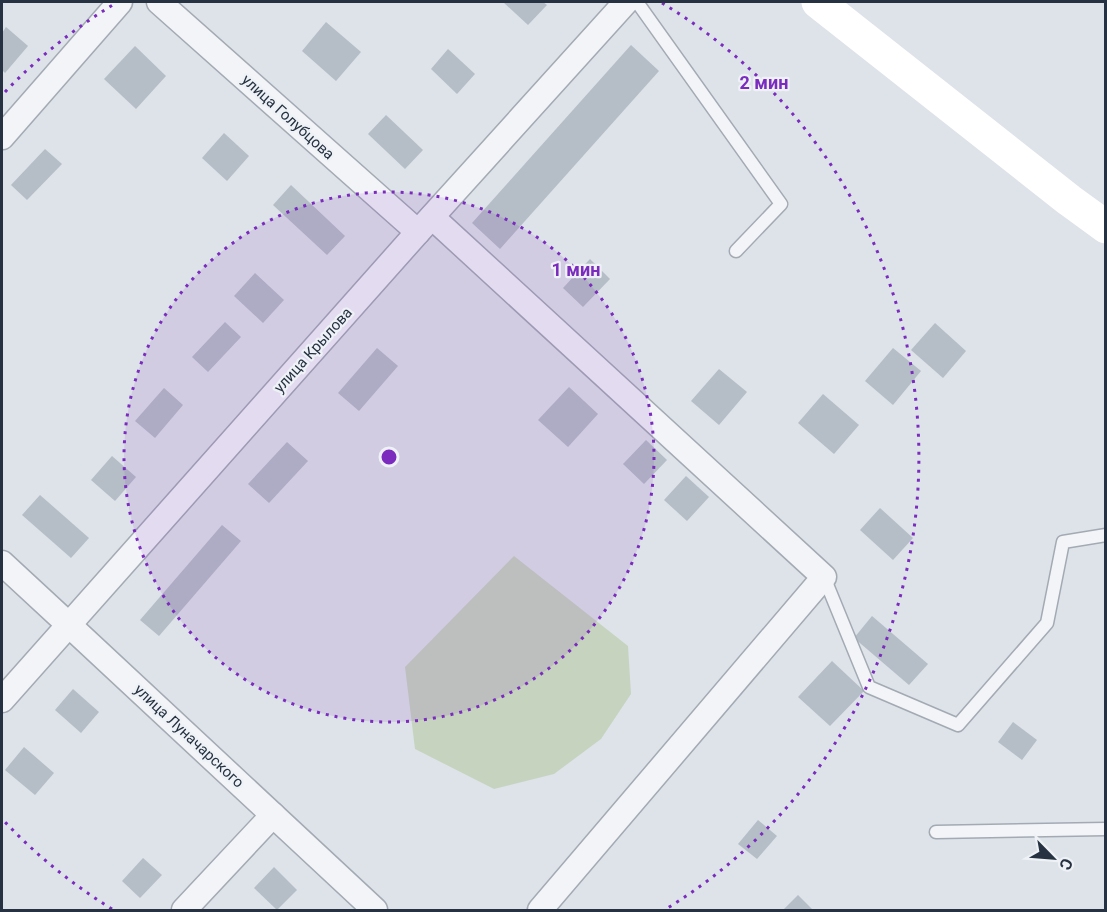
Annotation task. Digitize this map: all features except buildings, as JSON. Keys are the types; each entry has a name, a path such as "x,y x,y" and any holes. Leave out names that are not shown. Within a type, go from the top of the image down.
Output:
{"street":[{"path":"2,137 120,2"},
{"name":"улица Голубцова","path":"159,2 425,225 824,577"},
{"name":"улица Крылова","path":"2,700 627,2"},
{"path":"818,2 1069,200 1104,224"},
{"name":"улица Луначарского","path":"2,563 375,910"},
{"path":"540,910 824,577"},
{"path":"184,910 273,815"}],"lane":[{"path":"637,2 781,204 736,251"},
{"path":"824,577 869,687 958,725 1047,624 1063,542 1106,535"},
{"path":"936,832 1106,829"}],"green space":[{"path":"514,556 628,646 631,694 601,739 554,774 494,789 415,749 405,667"}]}
